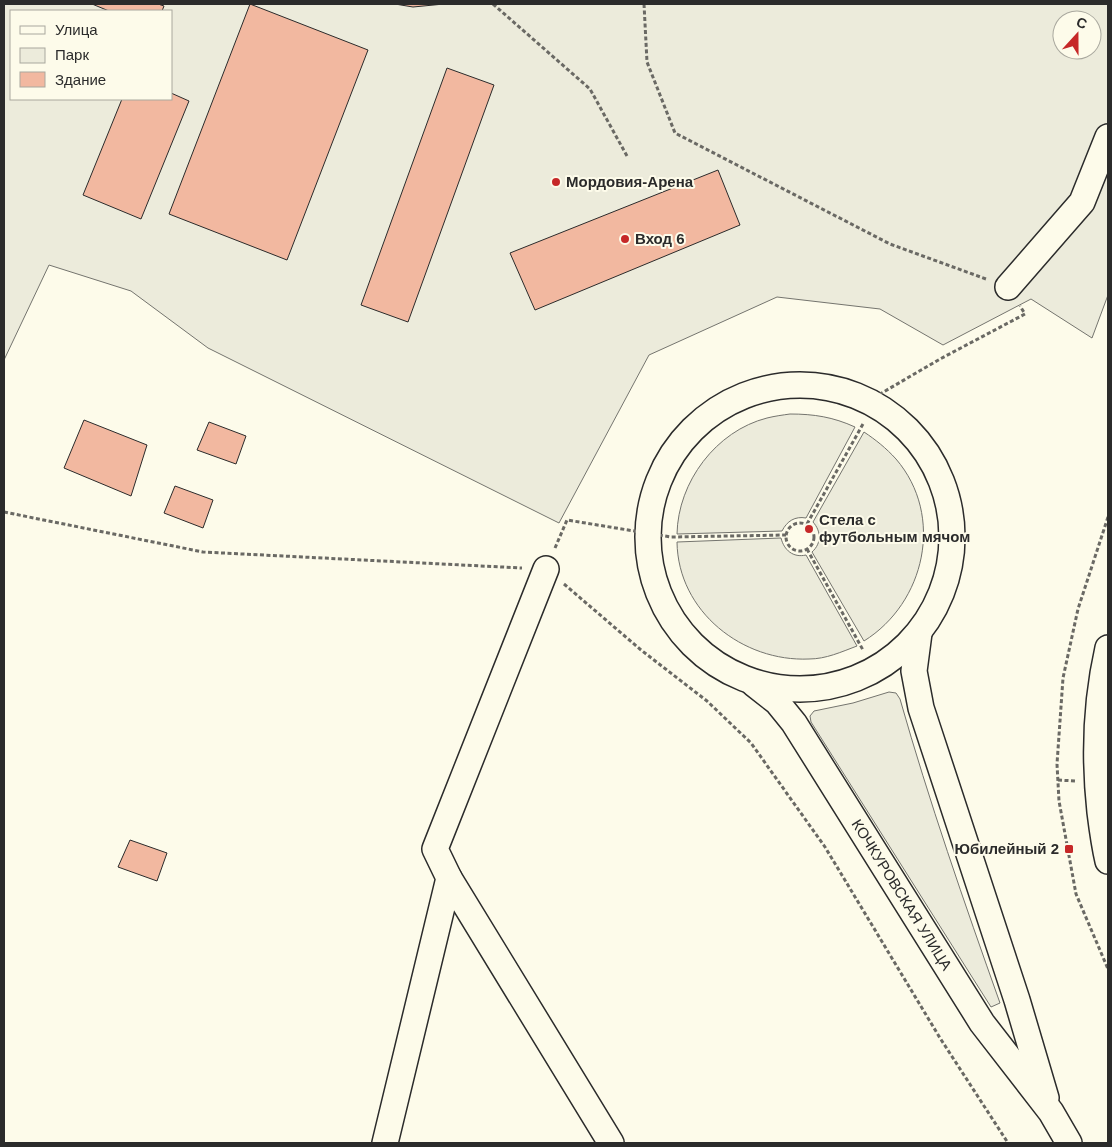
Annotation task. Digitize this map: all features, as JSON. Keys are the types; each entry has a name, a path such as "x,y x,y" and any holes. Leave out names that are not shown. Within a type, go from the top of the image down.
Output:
{"street":[{"path":"1008,287 1082,202 1108,137"},
{"path":"787,385 817,386 846,392 866,412 898,421 919,442 936,468 947,495 952,525 952,555 945,584 933,612 919,634 900,652 878,668 854,680 829,687 802,690 776,688 750,682 725,670 701,654 680,632 663,607 652,579 647,550 648,520 654,490 666,463 683,438 704,417 730,401 757,390 787,385"},
{"path":"546,569 435,849 449,878 611,1143"},
{"name":"КОЧКУРОВСКАЯ УЛИЦА","path":"919,634 914,671 921,708 1017,1000 1051,1112"},
{"path":"1108,648 1103,670 1097,735 1097,781 1108,861"},
{"name":"КОЧКУРОВСКАЯ УЛИЦА","path":"750,682 777,702 794,723 982,1023 1051,1112 1069,1143"},
{"path":"385,1143 449,878"}],"path":[{"path":"493,4 590,89 627,156"},
{"path":"644,4 647,62 675,132 890,244 1008,287 1026,314 940,359 866,412 807,524"},
{"path":"4,512 203,552 546,569 641,650 707,701 751,743 825,847 940,1038 1008,1143"},
{"path":"546,569 567,520 671,537 786,535"},
{"path":"794,524 807,524 813,530 814,538 812,544 807,549 791,548 786,535 788,530 794,524"},
{"path":"807,549 863,650"}],"green space":[{"name":"Мордовия-Арена","path":"4,4 1108,4 1108,295 1092,338 1031,299 943,345 880,309 777,297 649,355 559,523 208,348 131,291 49,265 4,360"},
{"path":"790,414 823,417 855,427 806,518 792,520 786,524 782,531 677,534 684,496 692,478 703,461 716,447 732,434 749,425 767,418"},
{"path":"864,432 881,444 896,459 911,482 920,506 923,532 921,557 914,582 902,605 885,625 864,641 812,552 819,541 818,529 813,522"},
{"path":"781,538 784,546 790,552 801,556 806,555 857,646 821,658 784,658 761,652 738,642 719,628 702,611 689,590 680,567 677,542"},
{"path":"889,692 896,693 900,699 947,851 1000,1003 991,1007 811,722 810,716 814,711 853,703"}],"building":[{"path":"92,4 158,4 164,6 162,10 107,10"},
{"path":"250,4 368,50 287,260 169,214"},
{"path":"395,4 444,4 413,7"},
{"path":"447,68 494,85 408,322 361,305"},
{"path":"172,93 189,101 141,219 83,195 122,100 172,100"},
{"name":"Вход 6","path":"718,170 740,225 535,310 510,253"},
{"path":"84,420 147,445 131,496 64,468"},
{"path":"209,422 246,436 236,464 197,450"},
{"path":"175,486 213,500 203,528 164,513"},
{"path":"130,840 167,853 157,881 118,867"}],"place":[{"name":"Мордовия-Арена","path":"556,182"},
{"name":"Вход 6","path":"625,239"},
{"name":"Стела с футбольным мячом","path":"809,529"},
{"name":"Юбилейный 2","path":"1069,849"}]}
